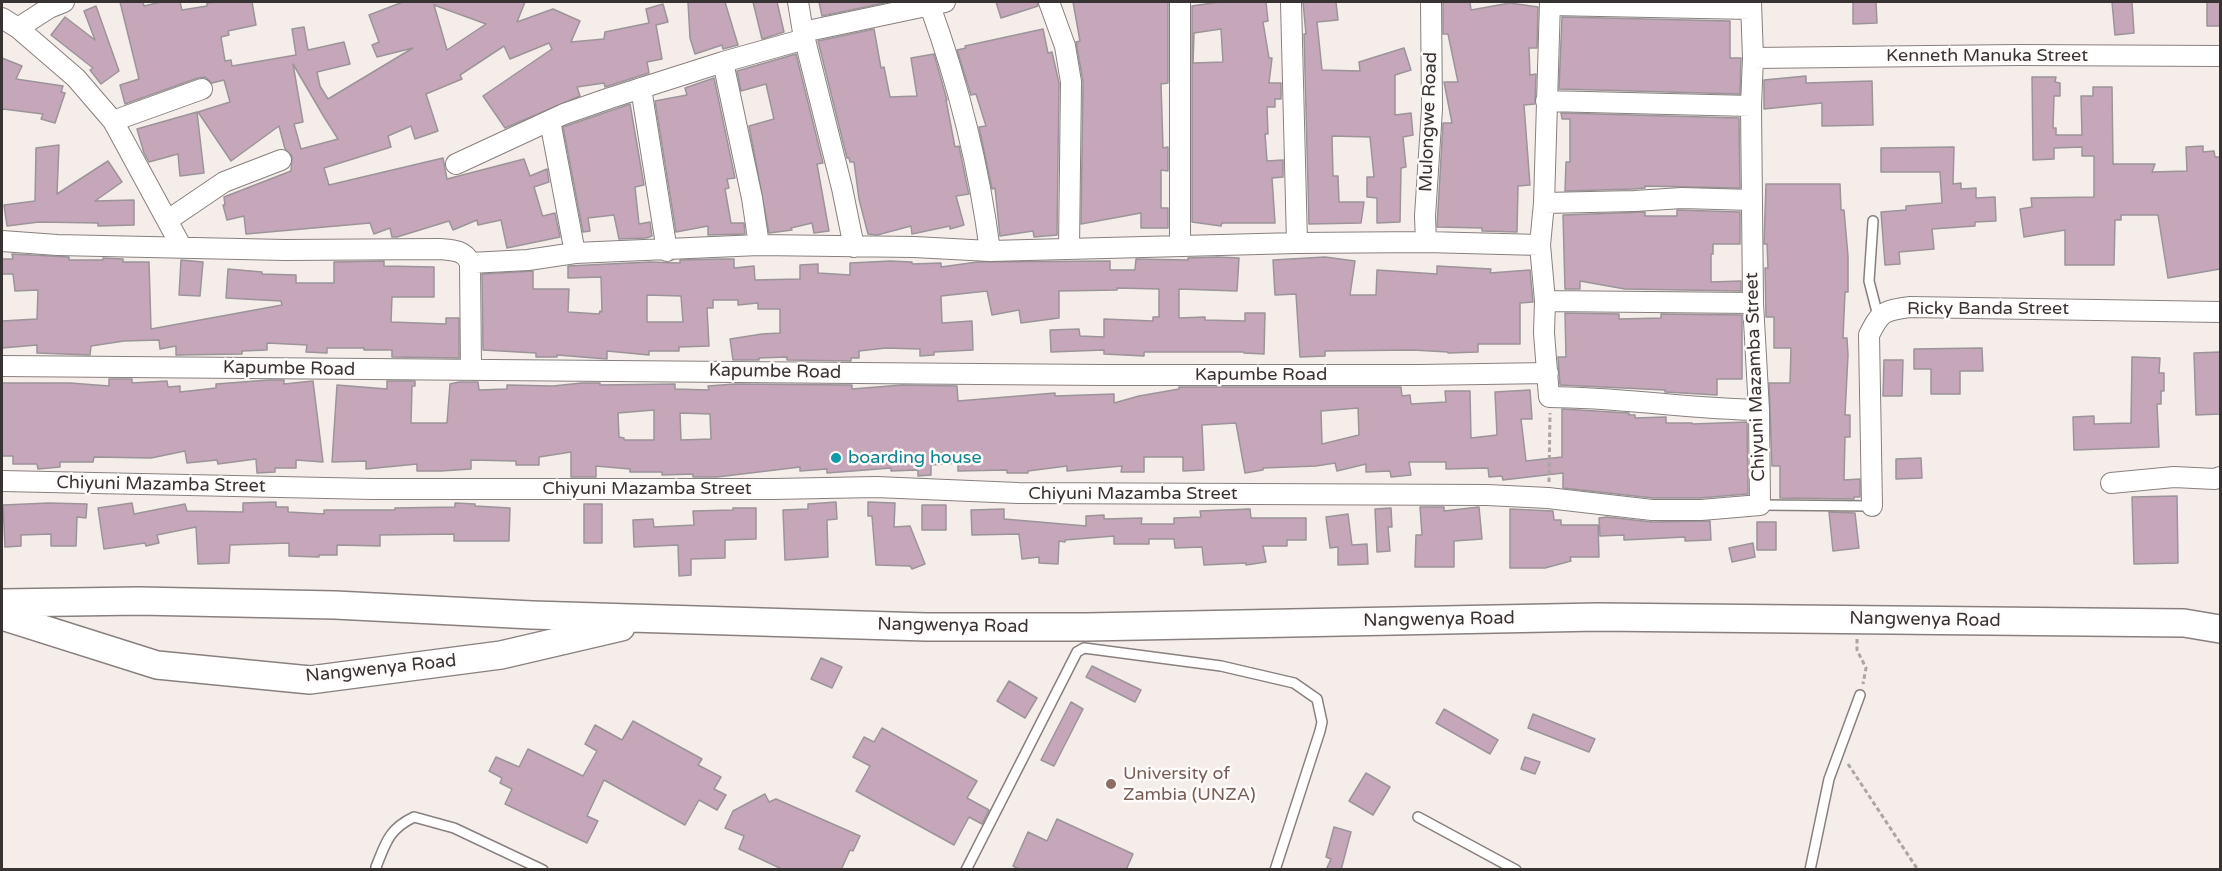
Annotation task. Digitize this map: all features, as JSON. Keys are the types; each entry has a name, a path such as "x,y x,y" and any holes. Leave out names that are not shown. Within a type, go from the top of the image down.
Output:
{"main road":[{"name":"Nangwenya Road","path":"2,603 139,601 300,605 926,627 1099,627 1598,617 2184,623 2220,629"},
{"name":"Nangwenya Road","path":"2,616 158,665 310,680 501,655 657,619"}],"street":[{"path":"64,2 10,23 76,78 113,121 181,246"},
{"path":"798,2 804,36 843,188 854,247"},
{"path":"1049,2 1065,46 1071,82 1069,249"},
{"path":"1180,2 1180,246"},
{"path":"1291,2 1297,243"},
{"name":"Mulongwe Road","path":"1426,242 1425,216 1432,109 1431,2"},
{"path":"1751,5 1550,3 1544,203 1540,245 1550,397 1606,398 1732,410 1759,410"},
{"path":"456,164 564,114 642,88 804,36 938,4 948,57 968,123 990,251"},
{"name":"Chiyuni Mazamba Street","path":"2,481 373,489 876,487 1018,493 1176,492 1548,498 1652,510 1701,510 1760,505 1759,410 1752,303 1751,106 1753,58 1751,5"},
{"name":"Kenneth Manuka Street","path":"1753,58 2018,55 2220,56"},
{"path":"723,62 750,186 759,245"},
{"path":"642,88 667,250"},
{"path":"113,121 202,89"},
{"path":"1546,100 1751,106"},
{"path":"550,122 575,253"},
{"path":"168,220 224,182 281,160"},
{"path":"1544,203 1682,198 1752,200"},
{"path":"2,241 57,245 458,251 468,258 470,263 471,369"},
{"path":"470,263 528,260 575,253 759,245 914,247 990,251 1297,243 1426,242 1540,245"},
{"path":"1545,300 1752,303"},
{"name":"Ricky Banda Street","path":"1878,316 1889,310 1910,307 2220,312"},
{"path":"1872,506 1869,335 1878,316"},
{"name":"Kapumbe Road","path":"2,366 1102,375 1548,373"},
{"path":"2111,483 2174,477 2215,479 2220,477"}],"lane":[{"path":"1873,221 1869,281 1878,316"},
{"path":"1760,505 1872,506"},
{"path":"966,870 1077,652 1084,648 1221,666 1294,683 1317,699 1322,722 1320,731 1275,870"},
{"path":"1810,870 1829,779 1860,695"},
{"path":"377,870 376,867 390,834 400,824 414,817 454,828 543,870"},
{"path":"1418,817 1516,870"}],"path":[{"path":"1548,498 1550,397"},
{"path":"1857,619 1857,650 1866,668 1860,695"},
{"path":"1839,751 1918,870"}],"building":[{"path":"120,2 143,2 144,6 161,2 180,2 182,10 207,6 207,3 252,2 256,25 228,31 229,35 221,37 225,61 231,60 232,66 296,55 292,29 304,27 308,50 344,42 350,64 317,72 320,86 328,99 413,48 377,57 372,45 379,42 369,15 403,2 525,2 517,22 553,9 580,21 571,42 604,39 605,32 649,23 646,9 663,4 668,22 656,25 662,59 647,62 649,73 605,87 604,83 577,87 580,96 505,128 483,96 552,49 549,43 510,59 504,46 460,75 462,79 426,94 438,131 415,139 411,126 388,136 391,147 324,168 329,185 443,158 447,179 524,159 530,176 547,169 549,182 534,187 543,216 555,213 560,237 507,248 501,220 478,225 477,220 453,230 449,221 397,237 392,237 390,228 374,234 370,223 246,234 244,216 227,220 223,205 225,205 224,197 291,171 292,156 285,149 279,126 231,161 198,112 230,102 224,80 212,83 205,77 198,78 125,104 120,85 139,79","holes":["434,5 486,24 447,50","293,64 324,117 338,139 301,149 294,124 303,122"]},
{"path":"688,2 725,2 738,45 723,49 722,45 695,54 690,38"},
{"path":"753,2 777,2 784,32 762,39"},
{"path":"819,2 889,2 822,16"},
{"path":"996,2 1037,2 1038,6 1001,18"},
{"path":"1073,2 1168,2 1168,83 1161,84 1163,148 1168,147 1168,171 1161,170 1161,208 1168,208 1168,228 1141,228 1141,213 1081,224 1083,82 1076,42 1080,41"},
{"path":"1219,2 1266,2 1268,21 1263,22 1269,58 1272,58 1269,83 1281,83 1281,99 1275,99 1275,107 1267,107 1268,134 1265,134 1267,161 1283,160 1283,177 1272,178 1275,223 1222,223 1221,226 1192,222 1192,6","holes":["1221,29 1223,62 1193,63 1194,33"]},
{"path":"1303,2 1336,2 1338,20 1317,22 1322,70 1360,71 1359,62 1404,48 1411,70 1395,75 1395,115 1411,113 1413,135 1403,137 1406,167 1401,168 1400,222 1377,223 1377,198 1367,197 1367,177 1374,177 1370,137 1332,136 1333,176 1338,176 1339,202 1364,202 1361,223 1309,224 1304,34 1306,34"},
{"path":"1443,2 1470,2 1471,10 1510,3 1538,7 1537,48 1529,48 1530,75 1536,74 1535,104 1524,105 1530,185 1518,186 1517,232 1482,231 1482,228 1437,227 1443,123 1452,123 1444,82 1458,82 1448,34 1443,34"},
{"path":"1853,2 1876,2 1877,23 1853,24"},
{"path":"2112,2 2132,2 2134,33 2115,35"},
{"path":"2207,2 2220,2 2220,26 2207,26"},
{"path":"96,6 119,71 101,84 90,70 93,68 51,35 65,17 95,40 84,11"},
{"path":"1562,17 1730,21 1730,58 1741,58 1740,94 1559,89"},
{"path":"874,29 881,68 884,67 890,97 917,96 911,58 934,54 947,100 955,147 959,146 969,194 956,196 964,225 912,234 911,226 877,235 868,234 859,199 854,162 850,162 847,158 818,41"},
{"path":"1043,29 1048,53 1052,52 1059,83 1057,235 1034,237 1033,231 1000,236 995,188 992,189 979,127 986,126 976,94 971,95 957,50 966,48 965,46"},
{"path":"796,54 823,163 817,164 829,231 814,233 812,223 791,228 792,230 769,233 749,126 774,119 766,84 741,91 737,71"},
{"path":"2,58 22,66 16,79 63,86 61,92 65,93 55,123 41,119 43,114 3,109 2,111"},
{"path":"1806,76 1806,83 1872,81 1873,125 1822,126 1822,103 1764,109 1764,80"},
{"path":"2032,77 2056,77 2055,82 2060,83 2060,96 2054,96 2053,128 2056,128 2056,135 2082,135 2081,96 2093,96 2093,87 2112,87 2113,164 2155,164 2152,172 2187,171 2186,147 2203,146 2203,152 2214,151 2215,157 2220,157 2220,269 2168,278 2158,215 2121,215 2121,220 2115,220 2114,265 2065,265 2065,230 2024,237 2020,209 2032,207 2031,198 2094,197 2094,156 2082,156 2082,147 2054,148 2054,159 2033,160"},
{"path":"714,78 735,178 727,179 729,188 725,189 731,223 744,223 745,234 708,235 708,226 676,232 655,101 687,95 685,88"},
{"path":"630,104 644,185 635,187 639,224 650,222 652,236 619,239 614,215 588,218 590,231 583,232 563,127"},
{"path":"197,112 204,173 180,176 178,154 149,162 137,129"},
{"path":"1561,113 1739,118 1740,188 1645,186 1645,188 1634,189 1565,191 1566,162 1570,162 1570,119 1562,119"},
{"path":"59,145 57,194 108,161 122,182 95,201 134,200 134,225 98,226 98,223 39,222 7,226 4,205 35,201 36,148"},
{"path":"1954,147 1953,184 1961,183 1961,189 1976,188 1976,198 1995,197 1996,221 1975,222 1975,226 1932,229 1934,249 1899,252 1900,264 1885,265 1881,212 1906,210 1906,206 1942,203 1940,172 1881,172 1881,148"},
{"path":"1766,184 1840,184 1841,210 1844,210 1848,256 1848,292 1845,292 1843,338 1847,338 1845,415 1850,415 1850,437 1845,437 1844,480 1860,479 1860,497 1854,497 1854,499 1780,498 1780,466 1772,466 1769,383 1790,383 1791,348 1774,348 1774,317 1766,317 1765,268 1768,268 1767,244 1764,244"},
{"path":"1677,210 1740,212 1740,244 1713,244 1711,282 1741,281 1741,291 1625,289 1580,281 1580,289 1565,289 1563,215 1645,212 1645,216 1677,216"},
{"path":"12,254 69,257 69,260 103,260 103,258 123,259 123,262 149,262 151,329 282,305 281,301 226,298 228,269 262,272 262,274 296,275 296,283 334,283 334,262 384,261 384,266 434,267 434,297 392,297 391,322 446,324 446,318 459,318 459,358 392,357 392,350 364,350 364,348 327,348 327,353 306,352 307,345 267,343 267,350 242,351 242,354 176,355 176,346 160,349 159,340 124,341 91,346 90,355 37,353 37,345 2,348 2,321 37,319 38,290 15,291 13,274 2,274 2,259 13,259"},
{"path":"1325,257 1355,261 1350,295 1376,295 1377,270 1437,274 1437,266 1491,269 1490,273 1530,270 1533,302 1520,303 1520,344 1478,344 1478,352 1325,351 1325,356 1300,357 1296,294 1275,295 1273,260"},
{"path":"1188,258 1239,258 1237,291 1179,289 1179,318 1205,317 1205,320 1245,321 1245,313 1265,313 1264,354 1144,352 1144,356 1104,354 1104,350 1051,352 1050,330 1079,329 1080,336 1104,337 1104,319 1153,321 1153,317 1159,317 1159,289 1117,288 1117,290 1059,291 1059,318 1021,323 1019,310 992,315 987,291 941,296 942,323 972,321 973,350 934,352 934,355 920,356 920,349 886,348 859,351 859,358 851,358 851,361 787,360 787,357 733,360 730,339 780,333 780,309 758,309 758,303 738,305 738,300 713,300 713,308 707,308 709,346 679,347 679,351 649,351 649,355 607,351 607,359 557,355 557,357 536,357 536,353 483,350 482,274 533,271 533,289 569,289 568,312 599,314 600,311 602,312 601,277 568,278 568,266 734,259 734,268 754,266 755,280 800,279 800,265 818,264 818,273 850,275 850,263 890,261 912,262 912,264 941,263 941,267 977,262 1110,261 1110,270 1135,270 1136,259 1188,260","holes":["647,295 681,296 683,322 647,322"]},
{"path":"181,260 203,262 200,296 179,295"},
{"path":"1565,313 1619,314 1619,319 1661,318 1661,314 1742,315 1742,379 1717,379 1717,395 1560,385 1558,357 1566,357"},
{"path":"1982,348 1983,371 1960,371 1960,394 1931,394 1931,369 1914,369 1914,349"},
{"path":"2220,352 2220,414 2196,415 2194,353"},
{"path":"2132,357 2160,358 2159,373 2164,373 2164,391 2161,391 2161,404 2157,404 2159,447 2074,450 2073,417 2094,416 2094,424 2131,423"},
{"path":"1884,360 1903,360 1902,396 1883,396"},
{"path":"109,379 132,379 132,383 167,381 168,387 180,386 180,392 216,388 216,384 269,380 284,380 284,384 313,381 323,462 296,460 296,468 275,468 275,472 257,473 256,459 218,464 217,460 187,463 185,451 151,458 94,457 93,462 60,462 60,467 38,469 37,464 13,464 13,456 2,456 2,383 70,383 109,386"},
{"path":"387,381 415,381 415,386 412,386 411,423 447,423 450,384 459,382 478,382 479,390 507,389 507,385 553,386 582,383 600,383 600,385 675,384 675,389 709,390 708,386 735,384 852,385 852,389 902,385 957,386 958,401 1055,393 1055,396 1114,394 1114,403 1179,389 1179,387 1401,387 1402,396 1410,395 1411,404 1446,402 1445,391 1470,391 1471,438 1497,435 1495,392 1530,390 1532,419 1521,419 1526,461 1562,457 1562,409 1629,413 1629,415 1635,415 1635,418 1666,417 1666,423 1747,422 1748,494 1700,498 1653,498 1563,488 1563,473 1503,480 1502,476 1489,477 1488,468 1446,469 1446,462 1409,462 1411,475 1391,477 1390,471 1366,472 1366,464 1337,471 1335,463 1263,468 1263,470 1245,473 1236,423 1202,425 1204,470 1183,471 1183,457 1144,457 1144,472 1121,472 1122,466 1067,471 1067,466 1028,471 1028,473 1007,473 1007,470 958,471 958,463 931,465 931,475 918,476 918,470 891,471 891,468 827,473 827,469 800,471 800,467 717,477 693,477 693,474 662,475 662,472 630,472 630,469 596,466 596,477 571,477 571,452 539,457 539,465 516,465 516,461 471,460 471,469 441,471 417,471 417,464 366,469 366,461 332,462 337,385 387,389","holes":["1358,408 1359,435 1322,444 1321,411","654,410 654,440 624,440 619,437 618,413","680,413 710,414 711,439 681,440"]},
{"path":"1921,458 1922,478 1896,479 1896,459"},
{"path":"2177,496 2178,563 2134,564 2132,497"},
{"path":"276,502 276,507 288,507 288,512 324,514 324,510 455,507 455,503 510,508 509,541 454,541 454,534 380,535 380,546 337,545 337,555 319,555 319,557 289,556 289,543 230,545 229,563 198,564 196,527 157,535 159,543 104,549 98,508 132,503 134,514 185,504 187,511 243,512 243,503"},
{"path":"836,502 837,519 827,520 828,557 785,560 783,510 808,509 808,504"},
{"path":"868,502 895,503 894,527 910,526 925,564 912,569 910,566 876,565 872,516 868,516"},
{"path":"87,504 86,518 77,517 76,546 51,546 51,534 21,535 21,546 5,547 3,505"},
{"path":"584,504 602,504 602,543 584,543"},
{"path":"922,505 946,505 946,530 922,530"},
{"path":"1420,507 1444,507 1444,511 1479,507 1482,539 1454,541 1454,567 1415,567 1416,535 1422,535"},
{"path":"733,508 756,508 756,539 725,540 725,558 691,559 691,575 679,576 678,545 634,547 633,520 653,519 654,527 694,525 693,511 733,510"},
{"path":"1391,508 1392,527 1388,527 1390,551 1377,552 1375,509"},
{"path":"1004,509 1004,519 1086,526 1086,516 1104,515 1104,519 1142,518 1141,524 1174,524 1174,518 1201,517 1200,511 1250,509 1251,518 1306,518 1306,540 1287,540 1287,546 1263,546 1266,562 1246,565 1246,563 1204,565 1202,547 1175,548 1174,539 1149,539 1149,544 1114,544 1114,536 1065,540 1065,542 1059,541 1058,564 1039,563 1039,557 1022,559 1019,534 972,535 971,510"},
{"path":"1510,509 1553,511 1554,520 1561,520 1561,525 1598,525 1599,557 1570,557 1571,561 1545,568 1510,568"},
{"path":"1829,512 1855,513 1859,548 1833,551"},
{"path":"1348,514 1352,545 1367,544 1368,564 1338,565 1338,547 1330,548 1326,517"},
{"path":"1599,518 1652,522 1710,521 1711,540 1685,541 1685,537 1624,540 1624,535 1600,536"},
{"path":"1757,522 1776,522 1776,550 1757,550"},
{"path":"1753,543 1755,557 1732,562 1729,548"},
{"path":"821,658 842,667 832,688 811,679"},
{"path":"1092,666 1141,690 1135,702 1086,677"},
{"path":"1009,681 1037,698 1025,718 997,701"},
{"path":"1071,702 1083,709 1054,766 1041,760"},
{"path":"1444,709 1498,740 1490,754 1436,723"},
{"path":"1533,714 1595,739 1589,752 1528,728"},
{"path":"633,721 702,759 698,765 721,777 714,789 726,795 717,810 699,800 685,825 604,780 587,816 598,821 587,843 505,804 512,789 500,783 502,778 489,771 496,757 519,767 528,749 583,776 597,751 585,744 595,725 622,740"},
{"path":"882,728 977,781 967,798 989,810 982,824 969,817 954,845 856,791 870,766 853,757 864,737 874,742"},
{"path":"1525,757 1540,762 1535,774 1521,769"},
{"path":"1366,773 1390,787 1373,815 1349,801"},
{"path":"765,794 769,802 776,799 860,836 853,851 850,850 841,870 784,870 739,849 744,836 725,828 733,811"},
{"path":"1057,819 1133,854 1126,870 1021,870 1013,866 1028,832 1047,841"},
{"path":"1334,827 1351,832 1341,870 1326,870 1331,859 1326,857"}],"place":[{"name":"boarding house","path":"836,458"},
{"name":"University of Zambia (UNZA)","path":"1111,784"}]}
